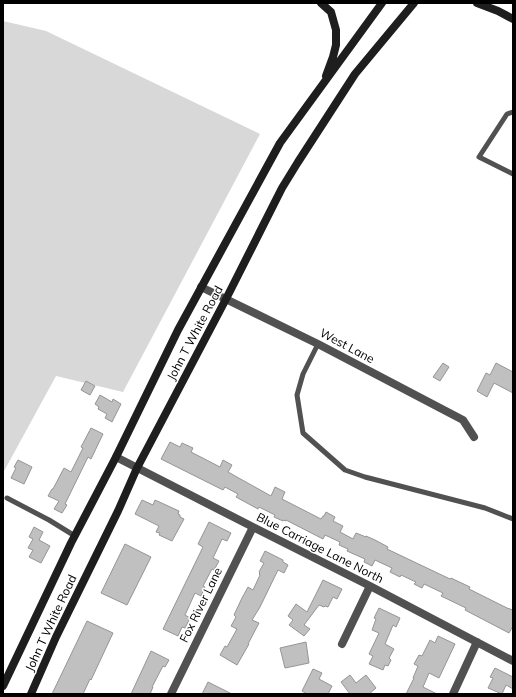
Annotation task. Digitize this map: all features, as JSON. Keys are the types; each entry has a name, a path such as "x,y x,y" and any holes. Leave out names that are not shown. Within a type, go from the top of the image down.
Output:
{"main road":[{"path":"322,3 331,12 336,30 336,44 333,57 322,86"},
{"name":"John T White Road","path":"3,686 75,536 116,457 178,330 280,143 382,3"},
{"name":"John T White Road","path":"31,694 56,637 118,511 137,468 226,299 282,188 355,74 414,3"},
{"path":"477,3 498,11 513,19"}],"street":[{"name":"West Lane","path":"201,288 318,344 463,420 474,437"},
{"name":"Blue Carriage Lane North","path":"116,457 370,586 513,661"},
{"name":"Fox River Lane","path":"171,694 253,527"},
{"path":"342,644 370,586"},
{"path":"454,694 477,642"}],"lane":[{"path":"513,112 507,114 479,157 513,174"},
{"path":"318,344 304,374 297,395 303,433 345,470 365,477 485,508 513,519"},
{"path":"7,498 49,520 75,536"}],"shaded area":[{"path":"3,21 46,31 260,134 123,392 56,376 3,473"}],"building":[{"path":"443,363 449,367 440,381 433,377"},
{"path":"496,363 513,372 513,393 494,383 487,397 477,391 486,373 490,375"},
{"path":"86,381 95,386 90,395 81,390"},
{"path":"100,395 112,402 113,399 121,404 112,422 105,418 107,414 98,409 99,407 95,404"},
{"path":"91,428 103,434 91,459 88,457 62,513 54,509 59,501 48,496 64,468 71,472 83,448 81,447"},
{"path":"170,442 180,447 182,443 193,448 191,452 220,467 223,460 232,465 228,472 271,496 275,487 285,492 282,499 321,519 326,512 335,517 333,521 343,526 340,532 353,539 356,533 366,536 388,547 387,549 470,587 469,589 513,610 513,626 509,633 465,610 466,608 441,596 443,593 424,584 422,588 414,584 416,582 390,572 392,568 375,560 372,566 364,562 365,559 347,551 348,549 339,545 340,542 325,535 323,539 286,520 283,521 274,517 275,515 259,507 258,509 236,497 238,494 225,487 223,490 161,459"},
{"path":"18,460 32,467 24,484 11,478"},
{"path":"142,500 153,505 155,500 179,511 178,514 184,519 172,541 156,532 159,526 135,514"},
{"path":"209,522 231,533 227,541 222,539 213,558 219,561 214,570 212,569 203,586 205,587 201,596 195,593 185,615 190,618 185,628 182,627 178,636 163,629 203,547 198,544"},
{"path":"34,527 43,532 39,540 50,546 41,563 29,557 33,550 28,548 33,539 29,537"},
{"path":"125,544 151,557 127,605 101,593"},
{"path":"265,551 283,560 283,562 288,565 284,573 278,570 252,620 259,623 237,665 220,655 225,646 227,647 237,629 231,626 236,617 234,615 248,587 253,590 260,575 259,572 264,563 260,561"},
{"path":"323,580 342,589 337,599 333,597 328,607 319,605 304,625 310,629 304,636 289,625 293,620 288,616 296,604 307,612"},
{"path":"379,608 400,618 396,627 393,625 385,644 394,649 389,658 391,660 388,666 385,665 383,670 369,664 373,656 369,654 379,633 372,630 376,619 374,618"},
{"path":"87,621 113,633 91,680 90,679 83,694 52,694"},
{"path":"438,636 455,644 439,678 429,673 423,687 437,694 406,694 418,666 414,664 419,655 422,656 430,640 435,643"},
{"path":"306,642 309,663 285,668 280,648"},
{"path":"151,651 169,660 165,667 163,666 150,694 131,694"},
{"path":"495,668 513,677 513,689 506,685 502,694 488,688 493,678 490,677"},
{"path":"313,669 322,673 319,679 332,686 328,694 307,694 302,691"},
{"path":"350,675 356,683 366,675 376,688 369,694 350,694 341,682"},
{"path":"208,682 232,694 202,694"}]}
